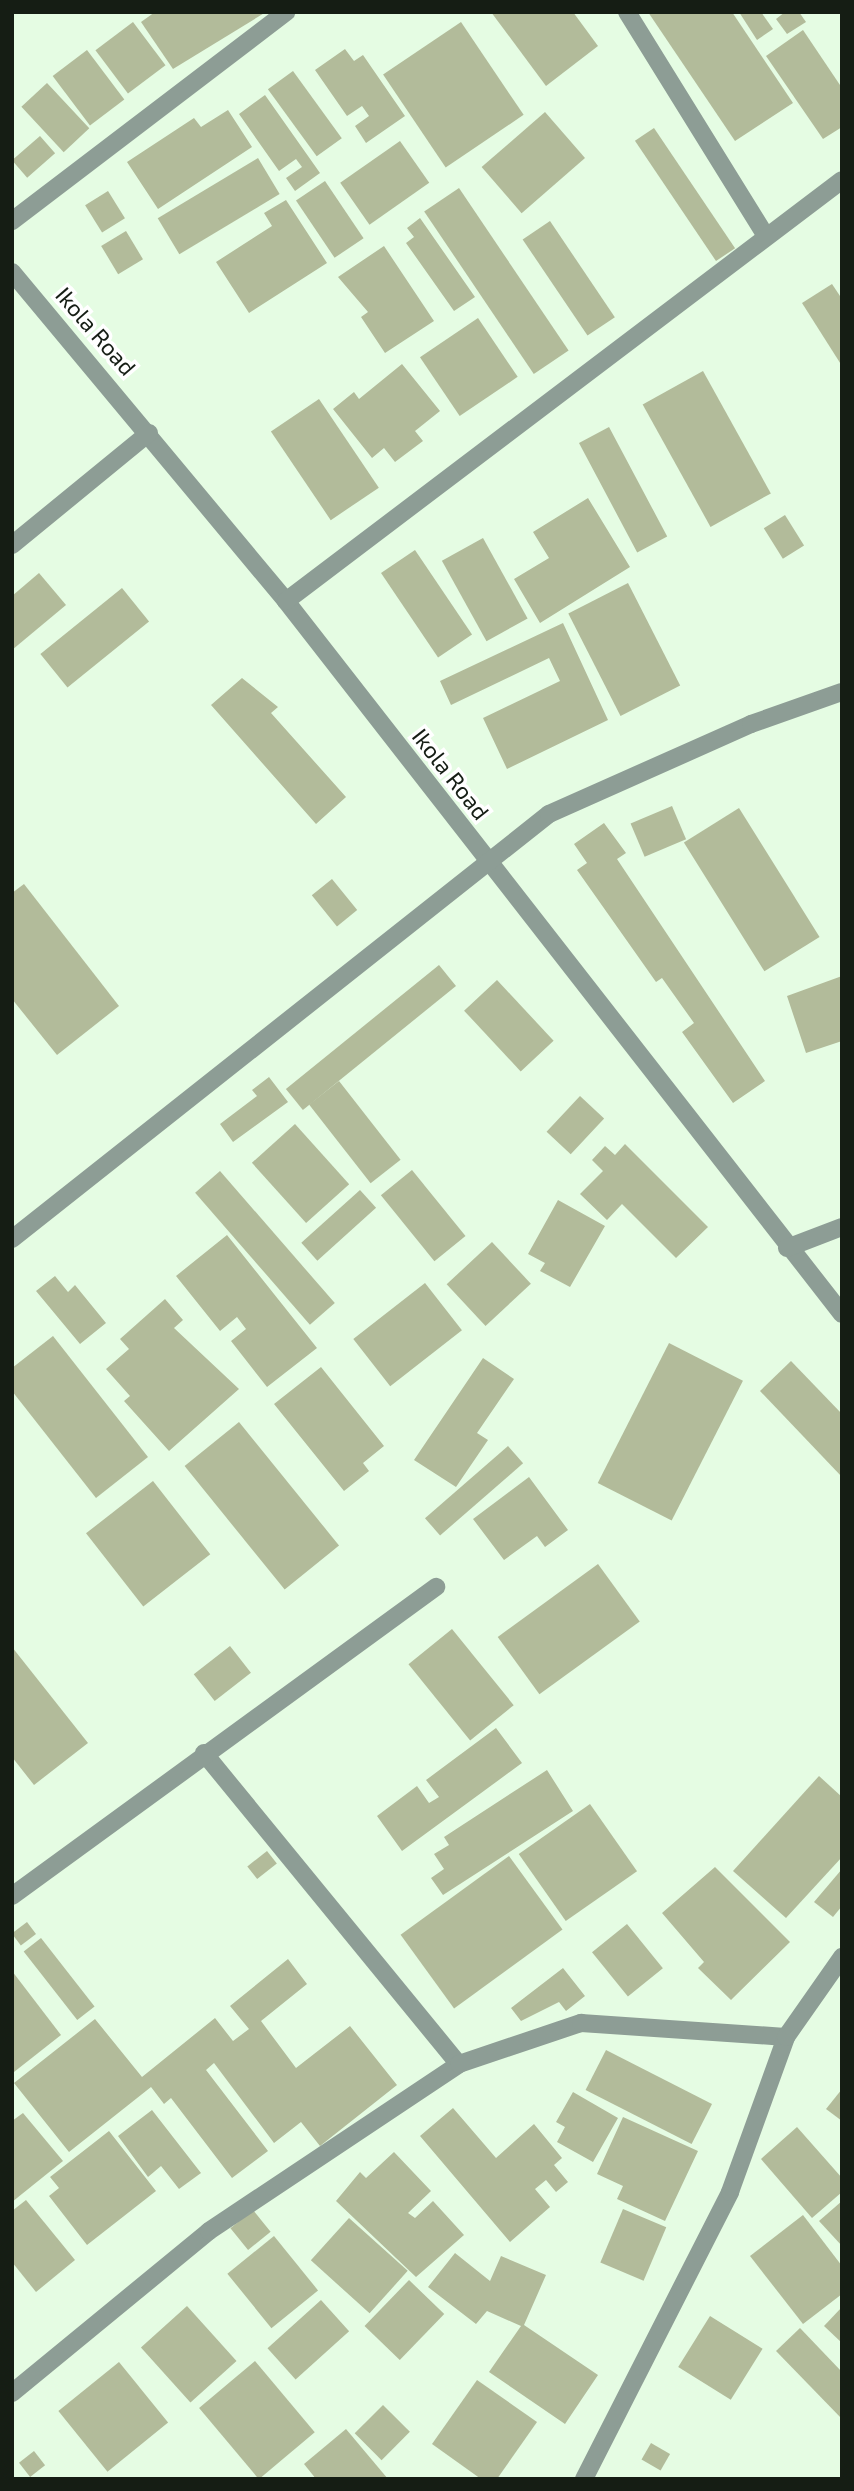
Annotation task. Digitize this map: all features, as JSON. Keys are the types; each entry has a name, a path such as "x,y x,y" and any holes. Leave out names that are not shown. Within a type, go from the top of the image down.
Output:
{"street":[{"path":"12,221 286,12"},
{"path":"627,12 766,236"},
{"path":"286,601 842,180"},
{"name":"Ikola Road","path":"12,272 149,432 286,601 787,1248 842,1314"},
{"path":"12,545 149,432"},
{"path":"12,1239 490,864 549,814 751,724 842,692"},
{"path":"787,1248 842,1227"},
{"path":"12,1896 204,1753 436,1587"},
{"path":"204,1753 459,2064"},
{"path":"584,2479 730,2192 786,2037 842,1957"},
{"path":"12,2393 209,2231 459,2064 581,2023 786,2037"}],"building":[{"path":"155,12 266,12 173,69 141,22"},
{"path":"491,12 573,12 598,46 546,86"},
{"path":"648,12 732,12 793,103 735,141"},
{"path":"739,12 761,12 773,29 757,40"},
{"path":"785,12 799,12 806,22 787,34 776,19"},
{"path":"133,22 165,65 128,93 95,50"},
{"path":"461,22 524,115 446,167 383,75"},
{"path":"803,30 842,88 842,127 823,139 766,56"},
{"path":"345,49 354,61 363,55 405,116 366,143 355,126 369,116 362,106 347,116 315,70"},
{"path":"87,50 124,100 90,125 53,76"},
{"path":"293,71 342,138 317,156 268,89"},
{"path":"47,83 89,128 64,152 21,107"},
{"path":"265,95 320,173 295,191 286,178 302,167 296,159 279,171 239,114"},
{"path":"228,110 252,147 158,209 127,162 194,118 201,127"},
{"path":"545,112 585,158 522,213 482,167"},
{"path":"654,128 735,248 716,261 635,141"},
{"path":"40,136 55,153 27,178 12,160"},
{"path":"400,141 429,183 369,225 340,183"},
{"path":"258,158 280,194 179,254 158,218"},
{"path":"325,181 364,238 335,258 296,201"},
{"path":"459,188 569,350 534,374 424,211"},
{"path":"108,191 125,218 102,232 85,205"},
{"path":"286,200 327,263 249,313 216,262 272,226 264,213"},
{"path":"420,218 475,297 454,311 406,243 414,237 407,228"},
{"path":"550,221 615,317 588,336 523,239"},
{"path":"126,231 143,259 118,274 101,246"},
{"path":"384,246 434,321 385,353 361,317 368,312 338,277"},
{"path":"832,284 842,299 842,366 802,303"},
{"path":"478,318 518,377 460,416 420,357"},
{"path":"402,364 440,411 415,431 423,441 395,462 384,448 372,458 333,409 354,392 359,399"},
{"path":"703,371 771,493 711,527 643,404"},
{"path":"319,399 379,488 331,520 271,431"},
{"path":"609,427 667,536 637,552 579,443"},
{"path":"588,498 630,567 540,623 514,579 549,558 533,532"},
{"path":"785,515 804,546 783,559 764,528"},
{"path":"483,538 528,618 486,641 442,561"},
{"path":"415,550 472,635 438,657 381,573"},
{"path":"39,573 66,605 12,650 12,596"},
{"path":"628,583 680,685 621,716 568,613"},
{"path":"122,588 149,621 67,687 40,654"},
{"path":"563,623 608,720 507,769 483,718 560,681 549,658 451,705 440,681"},
{"path":"242,678 278,707 271,713 346,797 316,824 211,705"},
{"path":"672,806 686,839 645,857 631,824"},
{"path":"739,808 820,937 764,971 684,842"},
{"path":"604,823 626,853 617,859 765,1081 733,1103 682,1032 694,1023 662,978 656,982 577,870 587,863 574,844"},
{"path":"332,879 357,910 337,926 312,895"},
{"path":"24,884 119,1006 57,1055 12,999 12,893"},
{"path":"439,965 456,986 303,1110 286,1089"},
{"path":"842,976 842,1041 806,1053 787,996"},
{"path":"497,980 554,1041 521,1071 464,1011"},
{"path":"269,1077 288,1102 233,1142 220,1124 257,1096 252,1090"},
{"path":"339,1081 401,1160 371,1183 309,1104"},
{"path":"580,1096 604,1119 571,1154 547,1132"},
{"path":"295,1124 349,1184 306,1223 252,1163"},
{"path":"625,1144 708,1227 676,1258 622,1204 607,1220 580,1194 603,1171 592,1160 605,1146 615,1155"},
{"path":"412,1170 465,1236 434,1261 381,1195"},
{"path":"220,1171 335,1303 310,1325 195,1193"},
{"path":"360,1190 376,1208 317,1261 301,1243"},
{"path":"558,1200 605,1226 570,1287 540,1271 545,1263 528,1254"},
{"path":"227,1235 317,1348 267,1387 231,1341 246,1329 237,1317 220,1331 176,1276"},
{"path":"492,1242 531,1284 486,1326 447,1284"},
{"path":"55,1276 68,1292 75,1285 106,1323 80,1344 36,1291"},
{"path":"425,1283 462,1330 390,1386 353,1339"},
{"path":"165,1299 183,1320 174,1328 239,1389 169,1451 124,1401 130,1396 106,1369 129,1349 120,1339"},
{"path":"53,1336 148,1457 96,1498 12,1391 12,1368"},
{"path":"669,1343 743,1381 672,1521 598,1483"},
{"path":"483,1358 514,1379 477,1433 488,1440 456,1487 414,1460"},
{"path":"791,1361 842,1414 842,1477 760,1391"},
{"path":"321,1367 384,1446 363,1463 369,1471 344,1491 274,1404"},
{"path":"239,1422 339,1546 285,1590 185,1466"},
{"path":"508,1446 523,1463 440,1536 425,1518"},
{"path":"529,1477 568,1530 545,1547 537,1536 504,1560 473,1519"},
{"path":"153,1481 210,1554 143,1607 86,1533"},
{"path":"598,1564 640,1621 539,1694 498,1637"},
{"path":"452,1629 514,1705 470,1740 408,1664"},
{"path":"230,1646 251,1673 215,1701 194,1674"},
{"path":"12,1647 88,1743 34,1785 12,1757"},
{"path":"496,1728 522,1763 402,1851 377,1816 417,1786 429,1803 439,1797 426,1780"},
{"path":"547,1770 573,1811 443,1895 431,1878 444,1869 434,1854 449,1845 444,1837"},
{"path":"819,1776 842,1797 842,1857 786,1918 733,1871"},
{"path":"590,1804 637,1871 566,1921 519,1854"},
{"path":"267,1851 277,1864 257,1879 247,1866"},
{"path":"509,1856 562,1930 454,2008 401,1935"},
{"path":"715,1867 790,1942 731,2000 698,1968 704,1962 662,1913"},
{"path":"842,1869 842,1906 833,1917 814,1902"},
{"path":"27,1922 36,1934 21,1945 12,1933"},
{"path":"627,1924 663,1968 628,1997 592,1952"},
{"path":"41,1938 95,2007 77,2020 24,1952"},
{"path":"288,1959 307,1984 261,2021 296,2068 350,2026 397,2085 320,2146 301,2122 274,2143 214,2063 206,2070 268,2151 232,2178 171,2098 164,2104 151,2087 69,2152 14,2083 95,2019 142,2077 215,2018 233,2041 249,2029 230,2006"},
{"path":"563,1968 585,1996 566,2011 559,2002 521,2021 511,2008"},
{"path":"12,1971 61,2035 14,2072 12,2070"},
{"path":"606,2050 712,2104 692,2144 586,2090"},
{"path":"842,2089 842,2121 826,2109"},
{"path":"573,2092 618,2118 593,2162 557,2142 565,2127 556,2122"},
{"path":"453,2108 496,2158 534,2124 562,2158 554,2165 568,2182 556,2192 546,2180 535,2189 550,2207 510,2242 420,2136"},
{"path":"152,2110 201,2173 179,2189 161,2166 148,2177 118,2136"},
{"path":"23,2113 63,2161 12,2202 12,2121"},
{"path":"623,2117 698,2151 665,2221 617,2199 623,2186 597,2174"},
{"path":"797,2127 842,2178 842,2192 812,2218 761,2159"},
{"path":"109,2131 156,2191 87,2245 49,2196 59,2188 50,2177"},
{"path":"394,2152 431,2191 408,2213 415,2218 433,2201 464,2235 416,2277 336,2201 360,2172 366,2178"},
{"path":"26,2200 75,2260 36,2292 12,2262 12,2211"},
{"path":"842,2201 842,2246 819,2221"},
{"path":"623,2209 666,2227 644,2281 600,2262"},
{"path":"253,2210 271,2232 248,2250 230,2228"},
{"path":"803,2215 842,2266 842,2294 803,2324 750,2256"},
{"path":"349,2218 408,2271 370,2313 311,2260"},
{"path":"274,2236 318,2290 271,2328 227,2274"},
{"path":"455,2253 490,2281 501,2256 546,2275 524,2325 598,2375 565,2424 489,2372 521,2326 487,2311 476,2324 428,2287"},
{"path":"409,2280 444,2314 400,2360 365,2326"},
{"path":"321,2300 349,2331 296,2379 267,2348"},
{"path":"187,2306 237,2361 190,2402 141,2347"},
{"path":"842,2307 842,2343 824,2326"},
{"path":"710,2316 763,2349 731,2400 678,2367"},
{"path":"800,2328 842,2372 842,2419 776,2351"},
{"path":"255,2361 315,2432 259,2479 199,2408"},
{"path":"119,2362 168,2423 107,2472 58,2411"},
{"path":"477,2380 537,2422 497,2479 481,2479 432,2444"},
{"path":"383,2405 410,2432 382,2460 355,2433"},
{"path":"346,2429 388,2479 316,2479 304,2464"},
{"path":"651,2443 670,2454 661,2470 642,2459"},
{"path":"34,2451 45,2465 30,2477 19,2463"}]}
